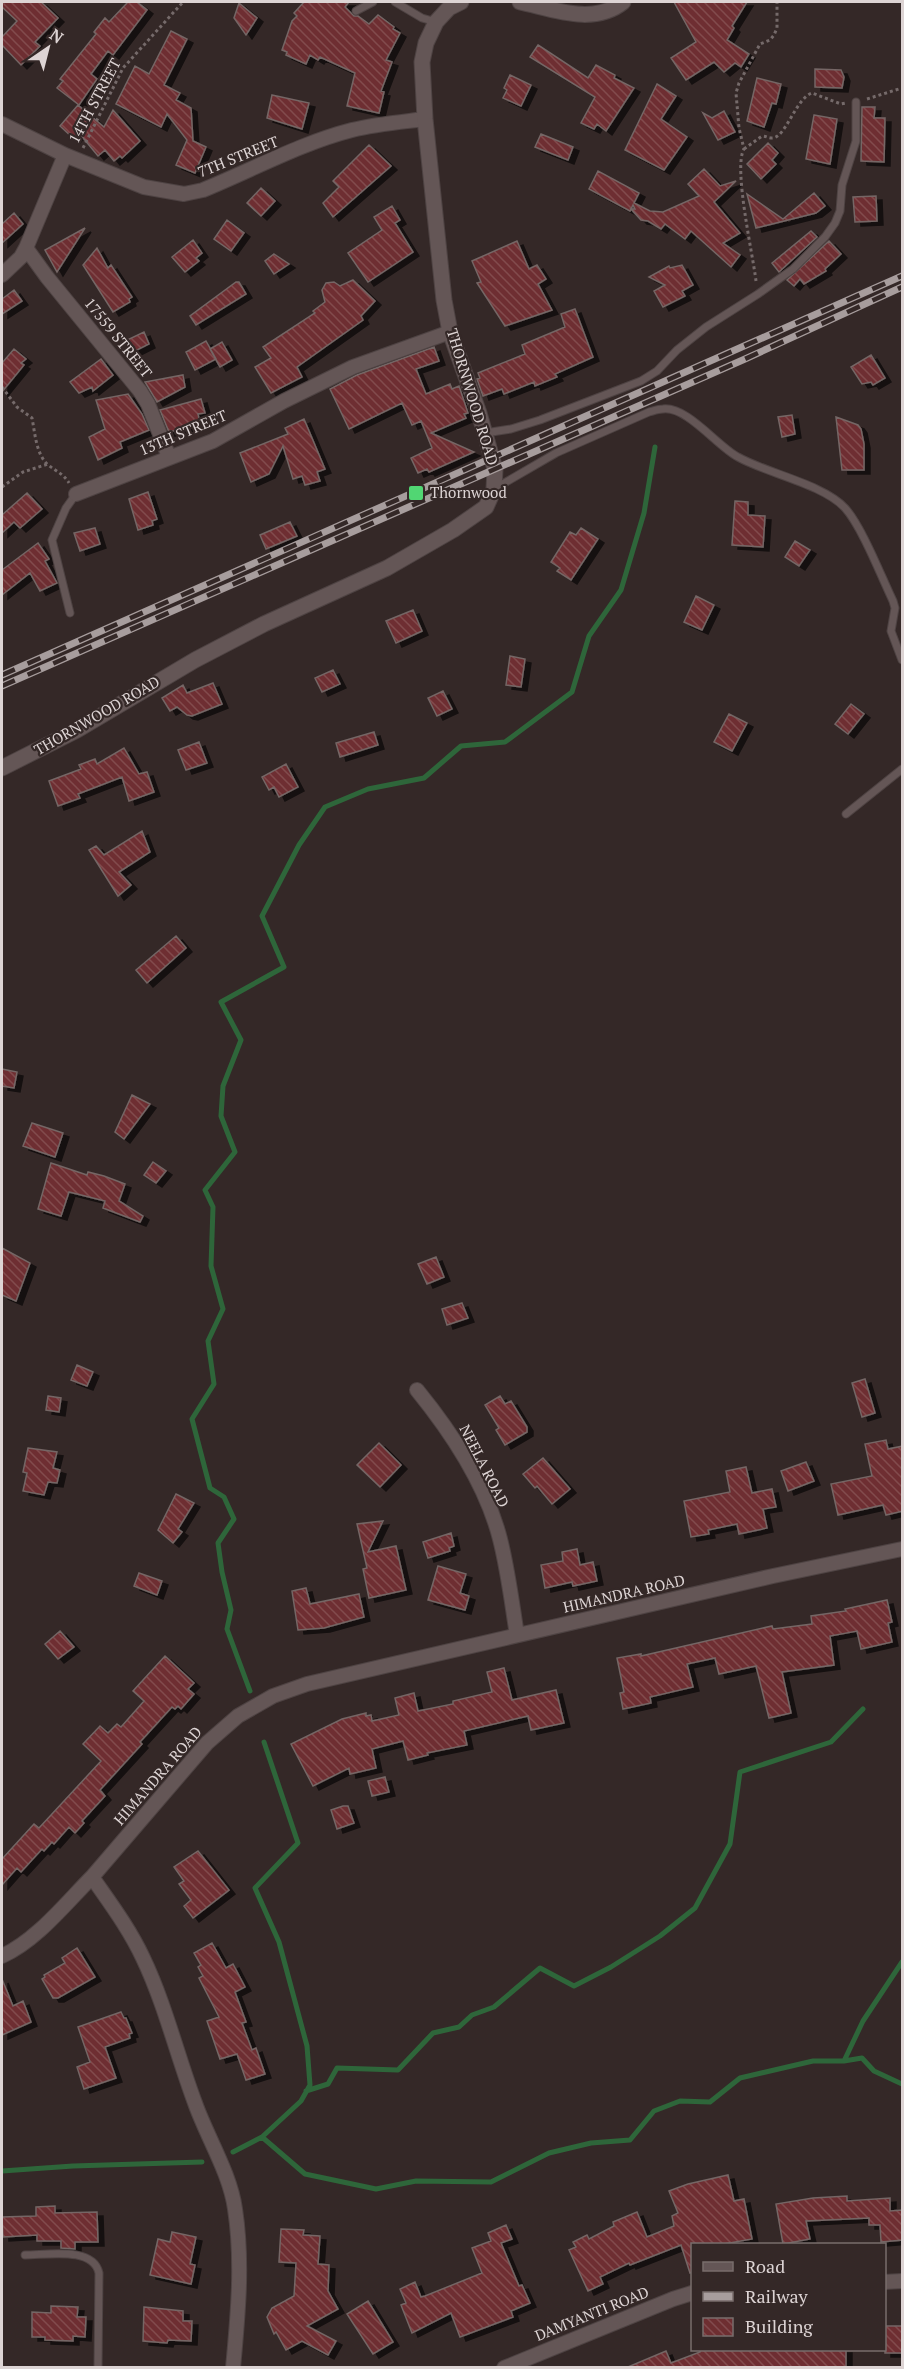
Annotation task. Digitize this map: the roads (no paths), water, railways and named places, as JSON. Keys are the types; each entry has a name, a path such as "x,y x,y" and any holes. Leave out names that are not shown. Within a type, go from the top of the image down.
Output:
{"street":[{"name":"THORNWOOD ROAD","path":"2,768 77,730 195,660 254,629 387,568 453,530 486,507 494,489 495,469 450,332 444,300 425,119 422,62 426,43 436,22 448,8 461,2"},
{"path":"520,2 578,15 610,10 622,2"},
{"name":"7TH STREET","path":"2,124 71,157 144,187 184,194 202,190 321,140 351,130 425,119"},
{"path":"2,275 21,257 71,157"},
{"name":"17559 STREET","path":"26,248 140,391 148,404 169,457"},
{"name":"13TH STREET","path":"76,495 213,441 284,401 353,367 450,332"},
{"name":"NEELA ROAD","path":"417,1390 440,1419 485,1496 500,1539 517,1635"},
{"name":"HIMANDRA ROAD","path":"2,1956 45,1925 92,1876 207,1743 238,1716 273,1696 307,1684 517,1635 773,1576 903,1549"},
{"path":"92,1876 122,1920 143,1958 158,1994 195,2104 218,2157 235,2206 239,2251 237,2329 233,2367"},
{"path":"886,2282 903,2281"},
{"name":"DAMYANTI ROAD","path":"504,2367 691,2294"}],"lane":[{"path":"356,11 373,2"},
{"path":"395,2 422,18 436,22"},
{"path":"485,433 511,429 540,420 641,381 657,371 677,350 706,327 758,294 792,268 825,237 840,211 842,186 856,141 856,102"},
{"path":"494,489 556,453 649,412 664,408 673,410 694,422 720,446 739,458 796,480 844,507 864,541 893,601 895,608 891,631 903,660"},
{"path":"70,614 52,540 66,508 76,495"},
{"path":"846,814 903,769"},
{"path":"26,2255 72,2255 87,2257 94,2261 99,2274 98,2367"}],"waterway":[{"path":"250,1691 227,1629 231,1610 218,1543 234,1519 224,1497 210,1488 192,1419 214,1384 208,1341 223,1309 211,1266 213,1207 205,1190 235,1152 221,1116 223,1086 241,1040 221,1002 284,967 262,916 299,845 325,807 368,789 424,778 461,746 505,742 572,692 589,636 621,590 644,513 655,447"},
{"path":"306,2091 328,2084 337,2068 398,2070 433,2033 459,2027 472,2015 494,2007 540,1968 574,1986 611,1967 660,1936 695,1908 730,1844 740,1772 831,1742 863,1709"},
{"path":"262,2137 301,2101 310,2085 307,2046 279,1942 255,1888 298,1843 264,1742"},
{"path":"233,2152 262,2137 305,2174 376,2189 416,2181 491,2182 549,2153 591,2143 630,2140 654,2111 680,2101 710,2102 740,2078 813,2061 844,2061 863,2021 902,1962"},
{"path":"844,2061 862,2058 874,2071 902,2084"},
{"path":"2,2171 73,2166 202,2162"}],"railway":[{"path":"2,675 902,276"},
{"path":"2,686 745,359 902,287"}],"place":[{"name":"Thornwood","path":"416,493"}]}
